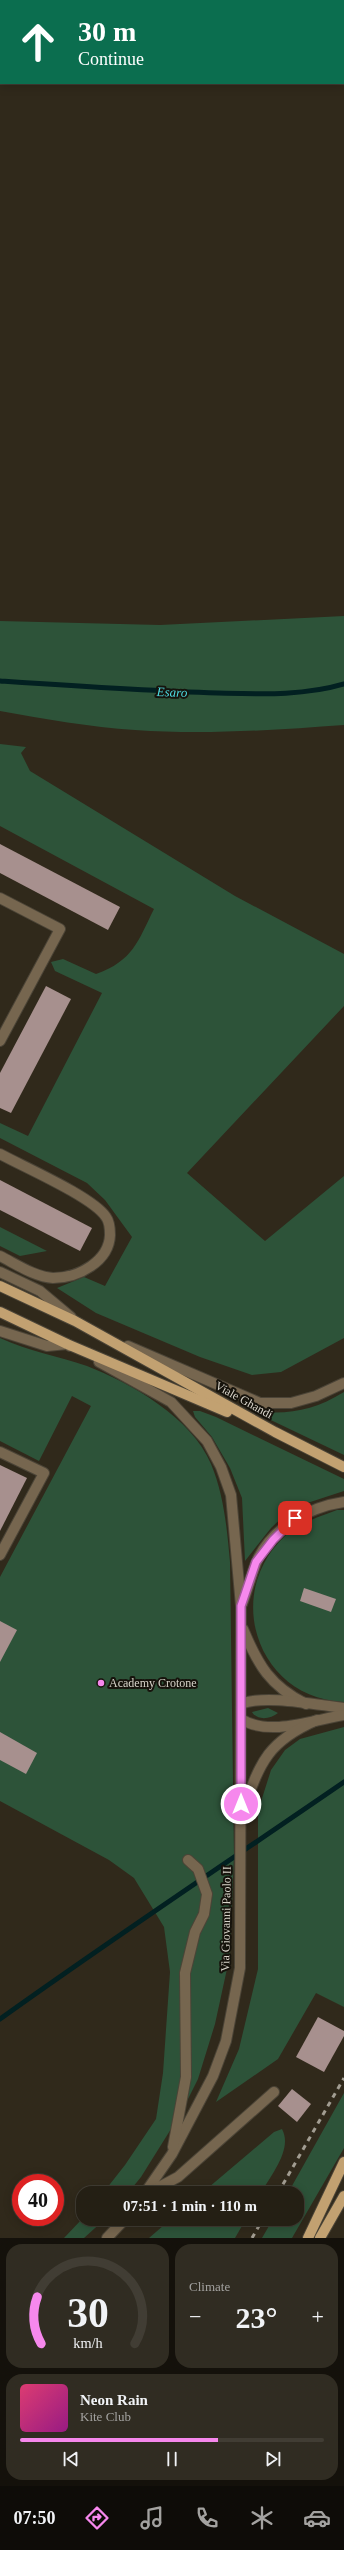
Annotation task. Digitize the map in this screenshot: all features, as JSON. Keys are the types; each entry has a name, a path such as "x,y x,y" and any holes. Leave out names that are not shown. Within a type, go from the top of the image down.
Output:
{"main road":[{"name":"Viale Ghandi","path":"0,1286 75,1321 275,1432"},
{"name":"Viale Ghandi","path":"0,1312 67,1344 275,1432"},
{"path":"275,1432 344,1467"},
{"path":"308,2238 344,2162"},
{"path":"320,2238 344,2196"}],"street":[{"path":"0,898 60,929 0,1041"},
{"path":"0,1154 94,1204 107,1218 110,1231 110,1246 102,1259 90,1267 72,1274 53,1278 33,1272 0,1256"},
{"path":"0,1272 40,1291 75,1321 194,1376 260,1402 291,1403 316,1396 344,1383"},
{"path":"0,1331 47,1346 67,1344 171,1402 207,1442 222,1467 231,1495 241,1606"},
{"path":"0,1452 44,1473 0,1555"},
{"path":"241,1606 256,1562 273,1540 295,1518 313,1509 344,1502"},
{"name":"Via Giovanni Paolo II","path":"151,2186 172,2154 205,2095 226,2041 240,1968 241,1606"},
{"path":"241,1625 260,1665 270,1678 282,1690 306,1704"},
{"path":"241,1704 250,1700 268,1700 344,1708"},
{"path":"241,1719 250,1725 263,1727 344,1715"},
{"path":"240,1818 259,1767 268,1752 302,1727 317,1720"},
{"path":"172,2154 186,2077 185,1973 207,1894 198,1869 188,1860"},
{"path":"161,2186 178,2178 274,2092"},
{"path":"107,2238 118,2226"}],"green space":[{"path":"344,616 344,725 240,731 161,731 118,729 84,725 0,711 0,621 160,625"},
{"path":"0,744 26,747 21,753 30,771 235,896 344,954 344,1006 187,1173 265,1241 344,1176 344,1338 281,1372 252,1375 200,1357 96,1313 57,1288 84,1277 105,1286 132,1237 105,1200 87,1183 0,1138 0,1123 28,1136 102,993 55,971 51,962 63,959 96,974 108,969 118,963 133,949 154,909 0,826"},
{"path":"0,1227 47,1251 20,1256 0,1246"},
{"name":"Academy Crotone","path":"0,1338 11,1343 87,1366 104,1373 141,1392 158,1404 175,1417 202,1447 211,1464 222,1500 228,1537 230,1562 234,1856 230,1955 215,2024 198,2079 181,2113 141,2177 134,2186 108,2186 125,2165 156,2119 163,2073 170,1972 164,1927 134,1878 109,1860 0,1801 0,1577 91,1406 72,1396 39,1461 0,1441"},
{"path":"344,1392 344,1455 252,1411 289,1412 300,1410 322,1404"},
{"path":"193,1411 200,1411 216,1417 344,1479 344,1491 292,1508 271,1528 245,1561 242,1498 230,1468 212,1437 195,1417"},
{"path":"337,1510 344,1510 344,1702 314,1696 290,1683 271,1663 259,1640 253,1613 256,1586 266,1560 285,1536 303,1524"},
{"path":"268,1708 278,1713 272,1717 261,1718 254,1715 252,1712"},
{"path":"344,1727 344,2007 316,1993 278,2059 216,2102 239,2049 258,1969 258,1811 271,1770 285,1750 300,1739"},
{"path":"344,2093 344,2148 304,2217 304,2186 292,2186"},
{"path":"282,2129 285,2137 285,2145 279,2162 265,2186 210,2186 274,2132"},
{"path":"76,2225 97,2226 84,2238 64,2238"},
{"path":"163,2226 242,2226 235,2238 149,2238"},
{"path":"269,2226 299,2226 292,2238 262,2238"}],"building":[{"path":"0,844 120,907 108,930 0,873"},
{"path":"46,986 71,999 11,1113 0,1108 0,1073"},
{"path":"0,1180 92,1228 80,1251 0,1210"},
{"path":"0,1465 27,1478 0,1531"},
{"path":"304,1588 336,1599 331,1612 300,1601"},
{"path":"0,1621 17,1630 0,1662"},
{"path":"0,1732 37,1753 26,1774 0,1760"},
{"path":"318,2017 344,2031 344,2036 324,2072 296,2057"},
{"path":"292,2089 311,2104 297,2122 278,2106"}],"waterway":[{"name":"Esaro","path":"0,681 136,690 250,694 313,691 344,684"},
{"path":"0,2019 128,1929 344,1782"}],"railway":[{"path":"282,2186 344,2078"},
{"path":"252,2238 259,2226"}],"place":[{"name":"Academy Crotone","path":"101,1683"}],"route":[{"path":"241,1804 241,1606 256,1562 273,1540 295,1518"}]}
